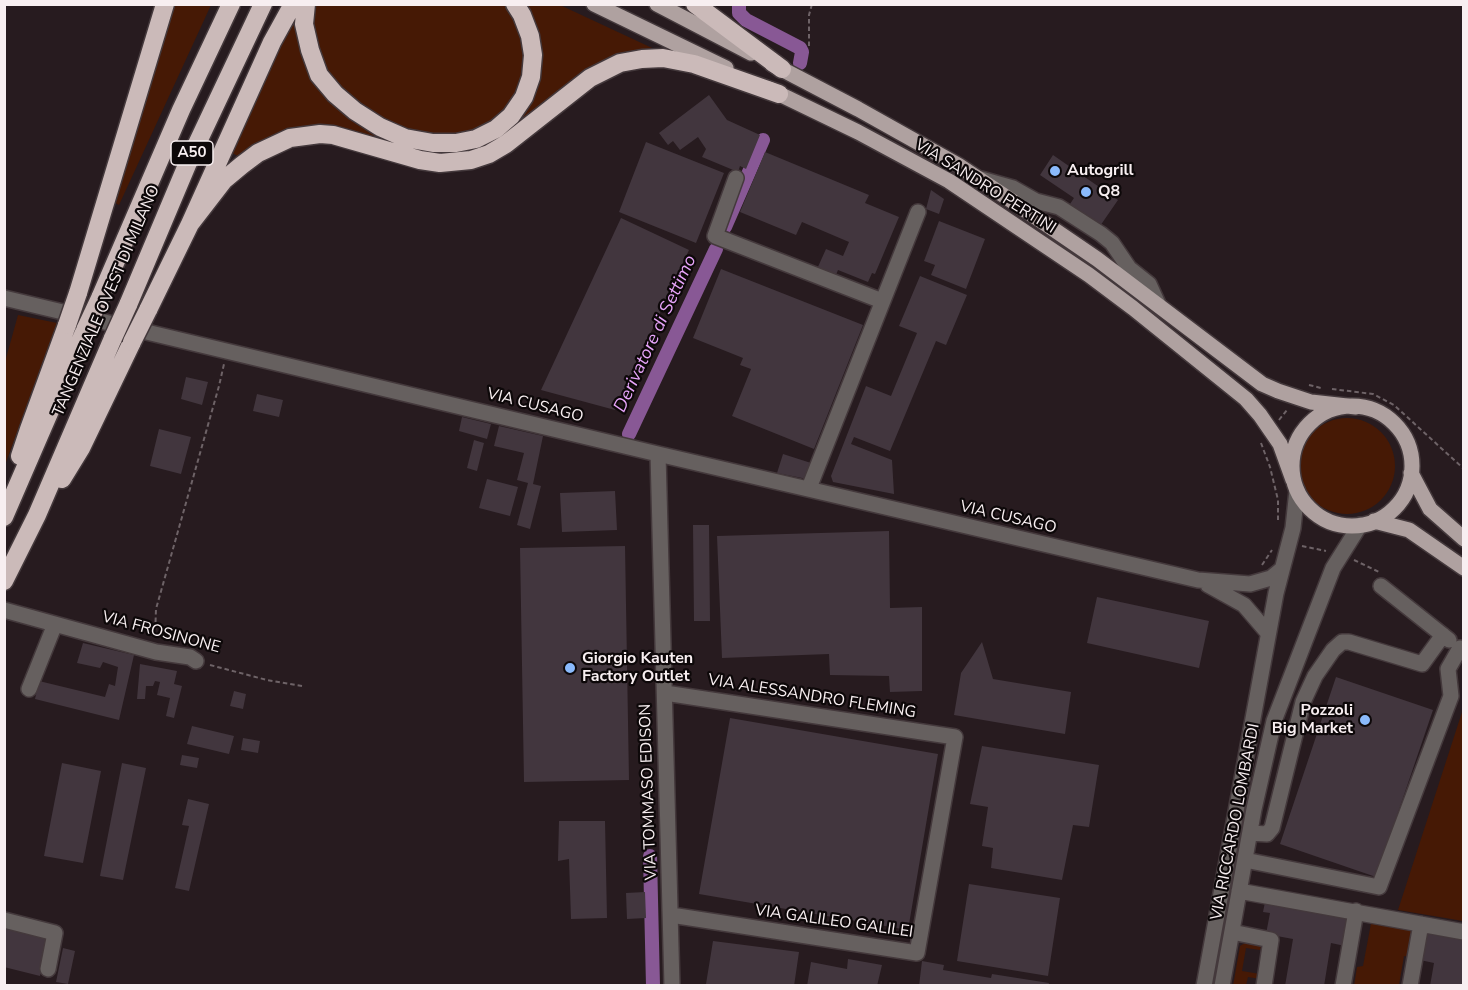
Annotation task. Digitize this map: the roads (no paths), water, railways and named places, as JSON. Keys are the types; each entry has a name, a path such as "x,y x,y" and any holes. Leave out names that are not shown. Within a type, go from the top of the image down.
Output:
{"highway":[{"path":"7,511 19,461 78,293 165,4"},
{"name":"TANGENZIALE OVEST DI MILANO","path":"7,511 181,110 231,4"},
{"name":"TANGENZIALE OVEST DI MILANO","path":"4,581 37,515 187,165 232,65 263,4"},
{"path":"37,515 81,448 190,224 262,63 293,4"},
{"path":"306,4 304,24 309,50 319,75 335,94 355,111 380,127 405,138 445,143 477,139 496,129 511,116 524,97 531,77 533,55 530,36 522,15 514,4"},
{"path":"695,4 782,69"},
{"path":"190,224 210,196 242,165 258,153 290,138 320,134 333,135 420,160 440,163 471,160 489,154 506,144 590,78 620,63 663,58 694,64 779,94"}],"main road":[{"name":"VIA SANDRO PERTINI","path":"594,4 858,132 949,181 1089,275 1246,399 1280,444 1295,485"},
{"name":"VIA SANDRO PERTINI","path":"657,4 858,109 976,177 1097,259 1244,372 1278,392 1311,402 1356,407"},
{"path":"1367,523 1390,512 1400,501 1407,489 1411,473 1411,459 1407,445 1395,426 1378,413 1356,407 1341,407 1327,412 1309,424 1298,439 1293,453 1292,468 1295,485 1309,508 1321,517 1341,525 1367,523 1409,530 1464,568"},
{"path":"1411,473 1430,509 1464,539"}],"street":[{"path":"976,177 1012,188 1036,201 1059,207 1092,228 1112,243 1129,268 1149,284 1160,306"},
{"path":"736,178 715,236 882,302"},
{"path":"809,488 918,212"},
{"name":"VIA CUSAGO","path":"4,298 940,521 1198,580 1250,584 1271,578 1282,569"},
{"name":"VIA TOMMASO EDISON","path":"658,454 672,986"},
{"name":"VIA RICCARDO LOMBARDI","path":"1204,986 1268,633 1293,528 1295,485"},
{"name":"VIA RICCARDO LOMBARDI","path":"1222,986 1271,731 1333,568 1367,523"},
{"name":"VIA CUSAGO","path":"1198,580 1244,605 1268,633"},
{"path":"1245,860 1379,887 1451,696 1448,669 1462,649 1381,586"},
{"name":"VIA FROSINONE","path":"8,611 156,652 190,657 196,661"},
{"path":"29,689 55,624"},
{"path":"1250,833 1267,834 1272,828 1304,702 1315,676 1333,650 1342,642 1350,642 1422,664 1443,635"},
{"name":"VIA ALESSANDRO FLEMING","path":"665,693 955,737"},
{"name":"VIA GALILEO GALILEI","path":"670,915 917,953 955,737"},
{"path":"1239,891 1464,932"},
{"path":"1343,986 1356,911"},
{"path":"4,920 55,933 48,969"},
{"path":"1410,986 1421,924"},
{"path":"1232,932 1271,940 1264,986"}],"waterway":[{"name":"Derivatore di Settimo","path":"739,4 739,13 746,20 800,48 802,52 800,63"},
{"name":"Derivatore di Settimo","path":"725,227 763,140"},
{"name":"Derivatore di Settimo","path":"629,434 716,249"},
{"name":"Derivatore di Settimo","path":"650,856 653,986"}],"place":[{"name":"Autogrill","path":"1055,171"},
{"name":"Q8","path":"1086,192"},
{"name":"Giorgio Kauten Factory Outlet","path":"570,668"},
{"name":"Pozzoli Big Market","path":"1365,720"}]}
